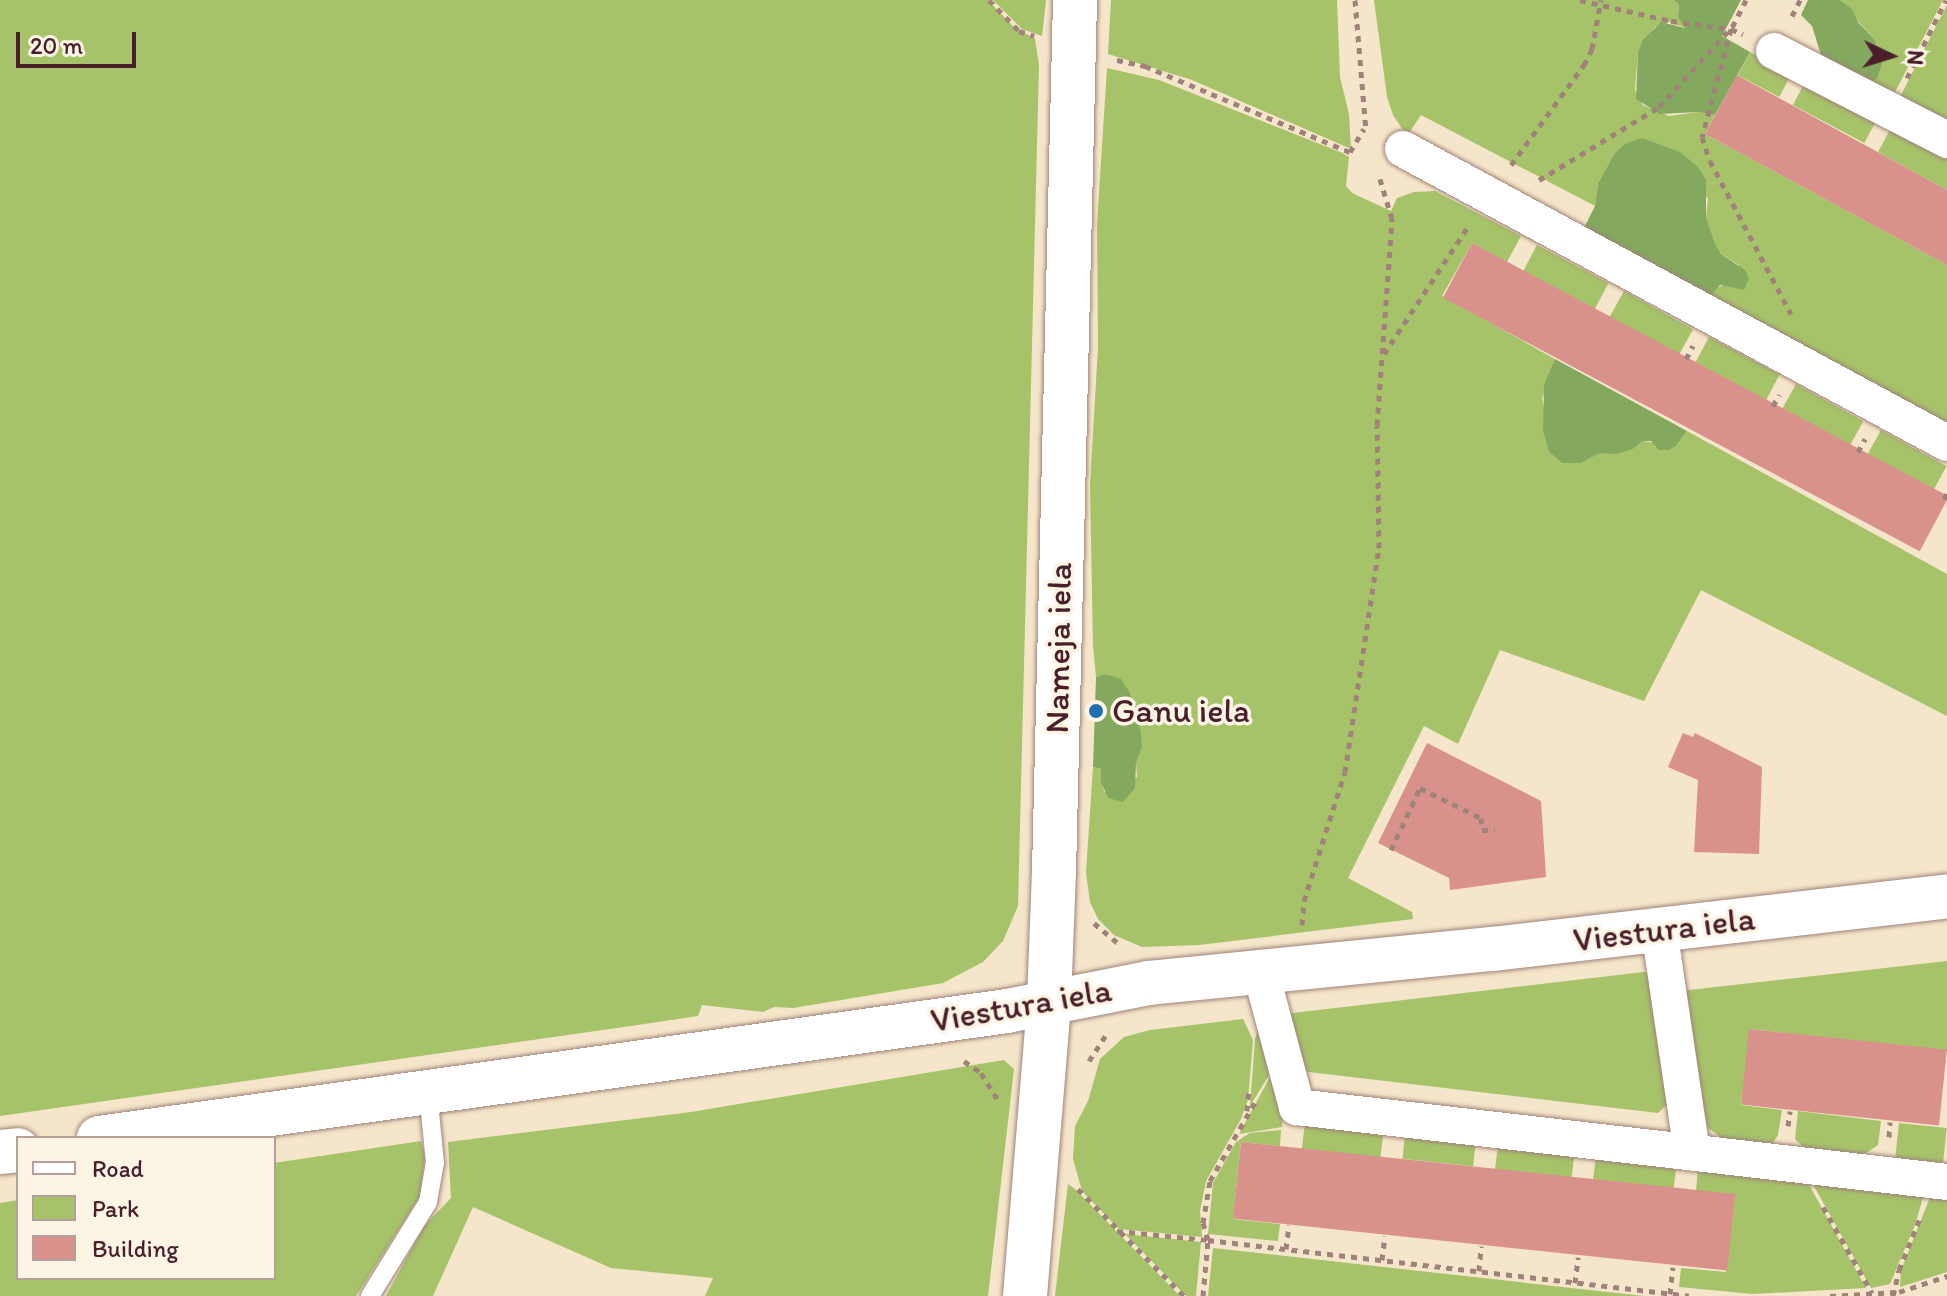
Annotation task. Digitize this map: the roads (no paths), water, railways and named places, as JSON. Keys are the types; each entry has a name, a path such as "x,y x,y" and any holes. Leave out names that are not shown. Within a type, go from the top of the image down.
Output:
{"street":[{"name":"Nameja iela","path":"1025,1296 1049,1001 1075,0"},
{"path":"1774,51 1947,140"},
{"path":"1383,156 1489,196 1947,443"},
{"name":"Viestura iela","path":"113,1136 1007,1011 1149,983 1947,896"},
{"path":"1659,929 1692,1153"},
{"path":"1280,971 1282,1050 1297,1107 1939,1182"}],"lane":[{"path":"370,1296 428,1202 435,1163 428,1091"}],"place":[{"name":"Ganu iela","path":"1096,711"}]}
